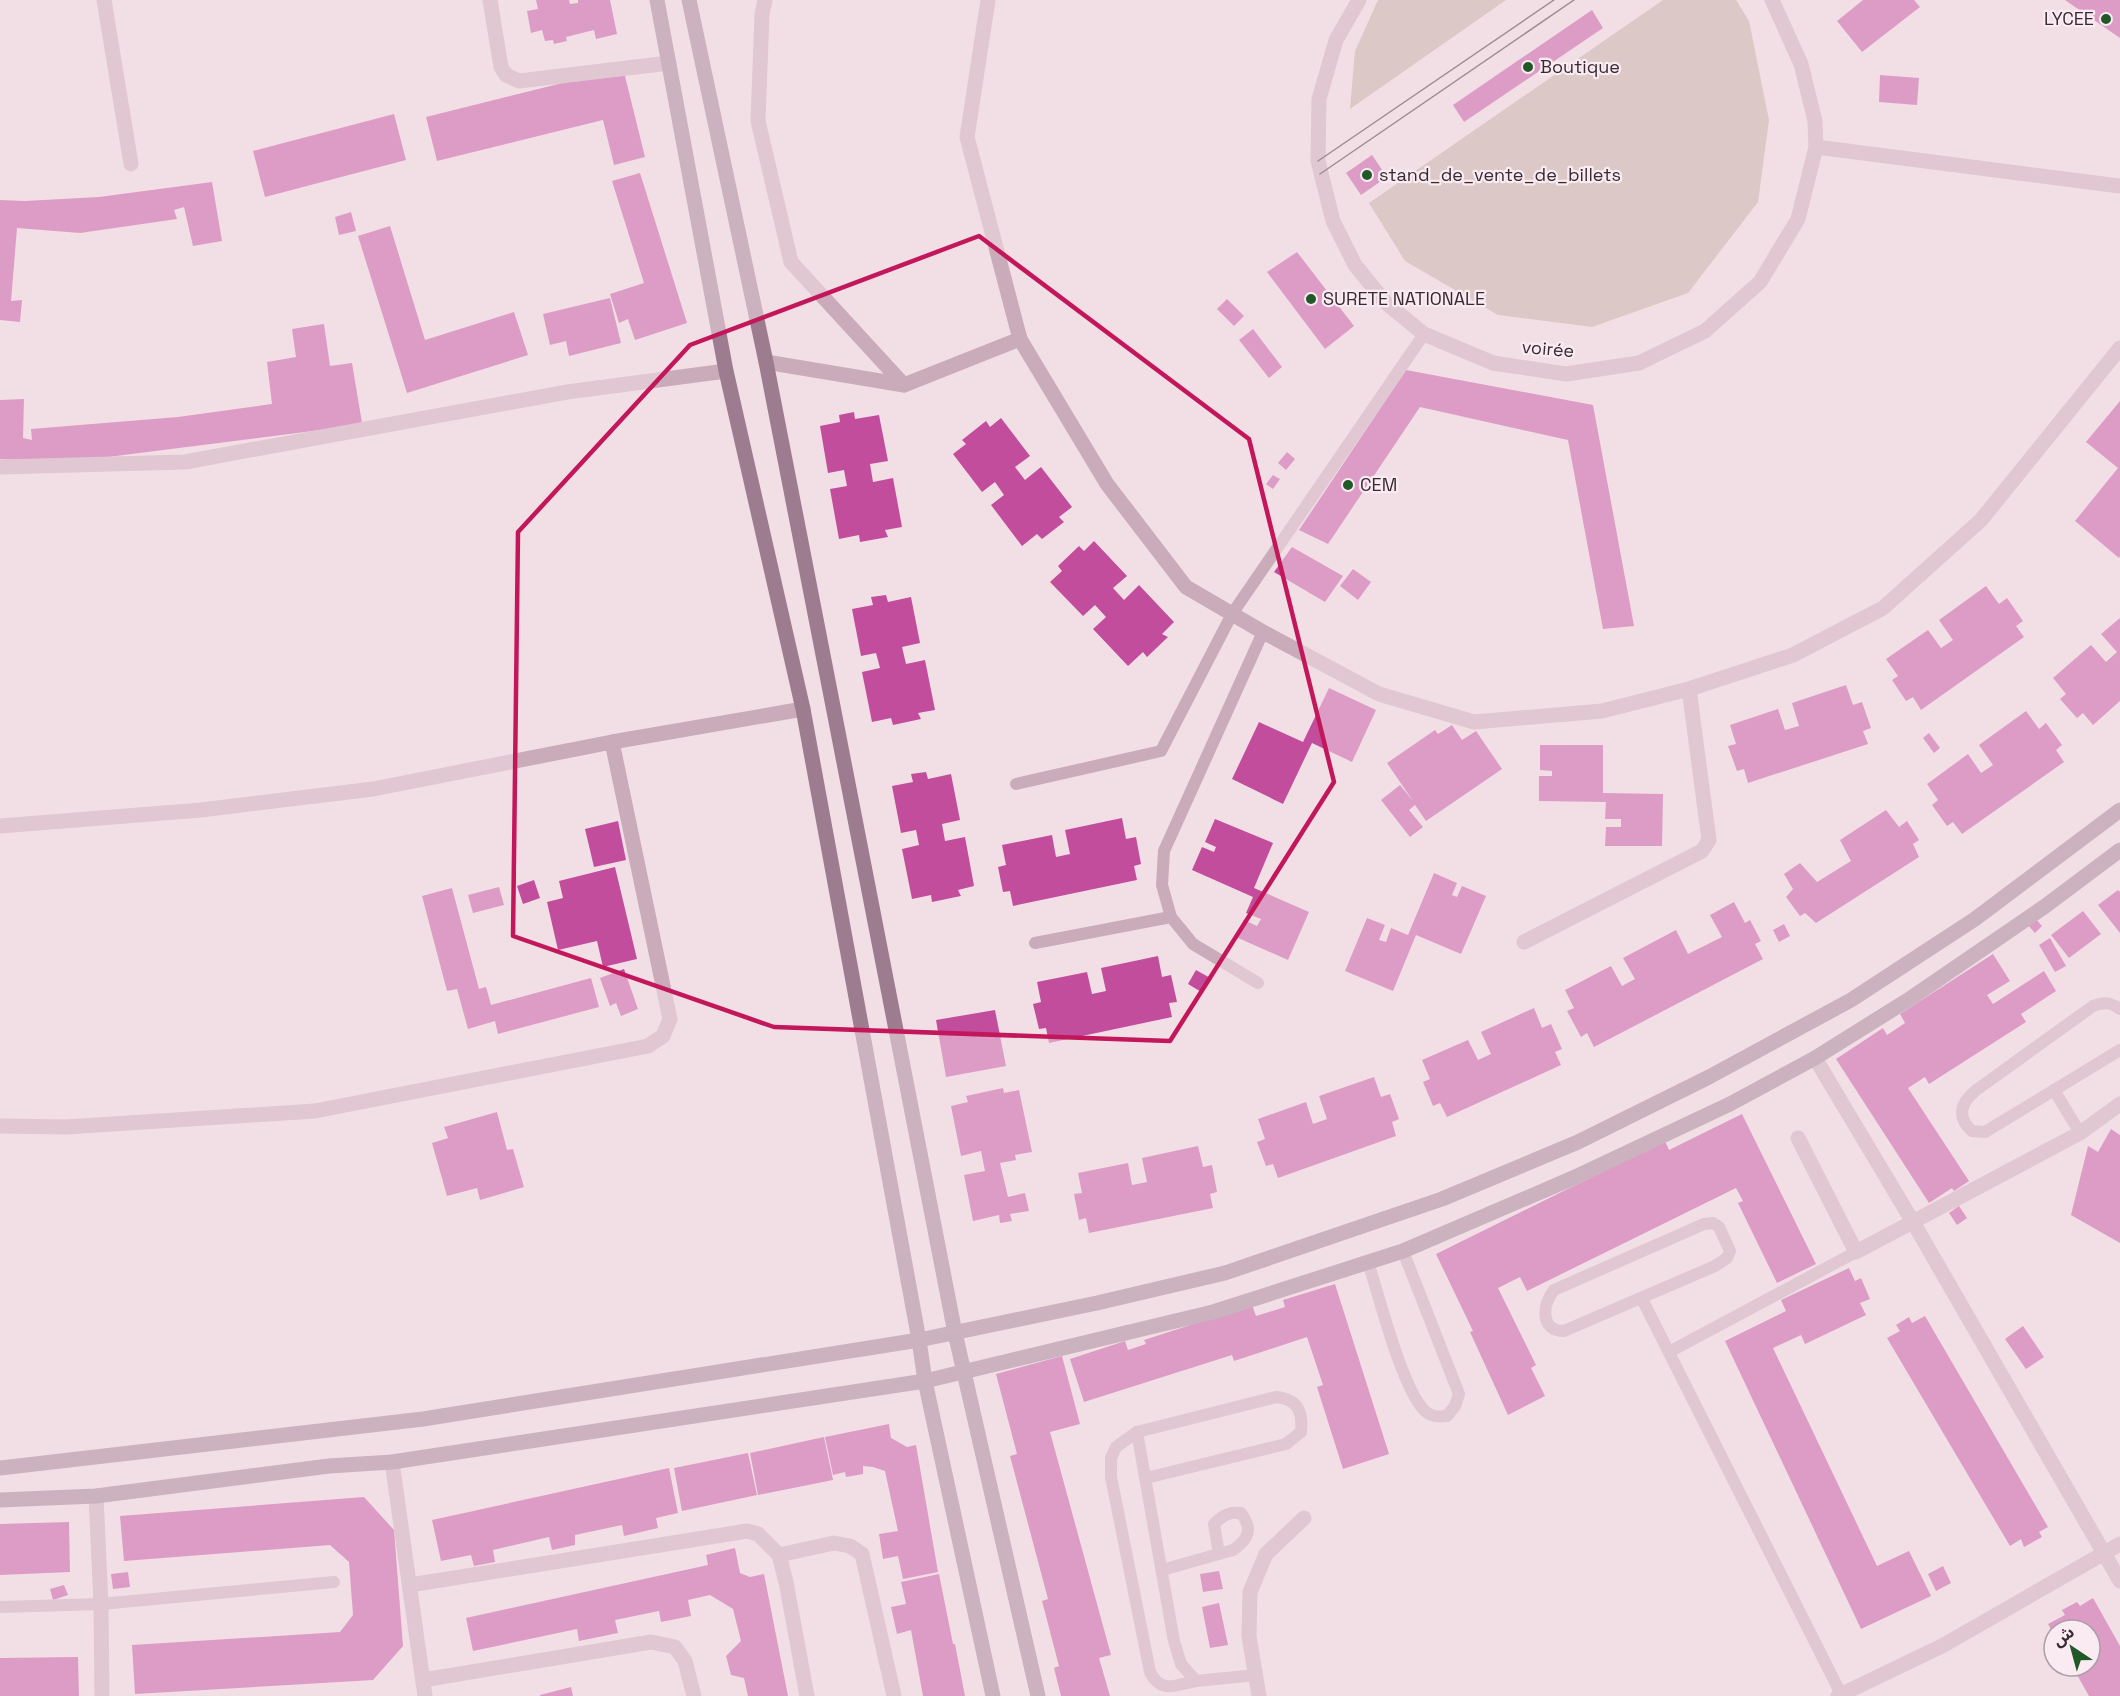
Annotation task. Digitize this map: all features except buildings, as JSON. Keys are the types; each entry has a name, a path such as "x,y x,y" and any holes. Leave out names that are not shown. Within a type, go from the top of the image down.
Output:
{"main road":[{"path":"657,0 726,371 803,709 920,1340 925,1381 993,1696"},
{"path":"689,0 766,362 955,1333 1038,1696"},
{"path":"0,1468 423,1419 920,1340 1225,1273 1442,1199 1578,1142 1709,1077 1851,1000 1975,919 2120,810"},
{"path":"0,1500 96,1496 329,1466 392,1462 925,1381 1213,1312 1403,1251 1573,1178 1730,1104 1815,1058 1911,998 2025,920 2120,850"}],"street":[{"path":"104,0 131,164"},
{"path":"490,0 501,67 506,75 519,81 669,63"},
{"path":"765,0 762,14 758,121 791,262 904,385"},
{"path":"988,0 967,137 1020,339 1107,484 1186,587 1263,632 1379,694 1474,722 1602,711 1689,689 1793,655 1883,608 1981,520 2120,348"},
{"name":"voirée","path":"1359,0 1336,40 1319,99 1318,161 1333,221 1355,265 1386,303 1424,334 1493,363 1566,374 1639,363 1705,331 1760,282 1798,219 1816,147 1815,121 1801,64 1772,0"},
{"path":"1816,147 2120,186"},
{"path":"766,362 904,385 1020,339"},
{"path":"0,467 185,462 567,392 726,371"},
{"path":"1524,942 1702,851 1709,840 1689,689"},
{"path":"0,826 201,810 373,789 612,742 803,709"},
{"path":"0,1126 66,1127 315,1110 648,1046 663,1036 670,1019 612,742"},
{"path":"1815,1058 2120,1581"},
{"path":"1798,1138 1856,1252 2080,1133 2120,1104"},
{"path":"392,1462 425,1696"},
{"path":"96,1496 102,1696"},
{"path":"1259,1696 1249,1636 1250,1592 1266,1554 1304,1518"},
{"path":"410,1585 747,1531 758,1534 779,1555 807,1696"},
{"path":"779,1555 834,1543 850,1546 862,1554 894,1696"},
{"path":"1840,1696 1942,1646 2120,1545"},
{"path":"423,1680 651,1642 675,1647 685,1661 694,1696"}],"lane":[{"path":"1016,784 1161,751 1232,614 1424,334"},
{"path":"1258,983 1193,944 1172,917 1162,885 1164,851 1263,632"},
{"path":"1035,943 1172,917"},
{"path":"2120,1009 2112,1003 2104,1002 2093,1006 1975,1090 1963,1104 1962,1117 1972,1131 1985,1132 2120,1050"},
{"path":"2054,1090 2080,1133"},
{"path":"1713,1223 1719,1227 1730,1251 1727,1258 1715,1266 1642,1299 1564,1331 1556,1331 1552,1328 1544,1313 1546,1299 1554,1290 1704,1224 1713,1223"},
{"path":"1368,1262 1404,1374 1415,1396 1425,1411 1435,1417 1447,1416 1455,1406 1459,1394 1403,1251"},
{"path":"1669,1352 1856,1252"},
{"path":"1642,1299 1840,1696"},
{"path":"1146,1478 1286,1444 1301,1432 1303,1418 1295,1404 1288,1398 1276,1397 1137,1432 1116,1447 1111,1458 1111,1477 1150,1672 1155,1683 1164,1687 1196,1681 1256,1675"},
{"path":"1137,1432 1174,1641 1181,1664 1196,1681"},
{"path":"1162,1570 1219,1554"},
{"path":"0,1607 101,1604 334,1582"}],"highlighted area":[{"path":"979,236 1249,439 1334,782 1170,1041 774,1027 513,936 518,532 690,345"}],"shaded area":[{"path":"1378,0 1506,0 1350,109 1355,51"},
{"path":"1663,0 1736,0 1749,21 1769,120 1758,202 1688,293 1592,327 1498,315 1405,261 1369,203"}],"tram line":[{"path":"1318,161 1554,0"},
{"path":"1320,174 1574,0"}],"place":[{"name":"LYCEE","path":"2106,19"},
{"name":"Boutique","path":"1528,67"},
{"name":"stand_de_vente_de_billets","path":"1367,175"},
{"name":"SURETE NATIONALE","path":"1311,299"},
{"name":"CEM","path":"1348,485"}]}
